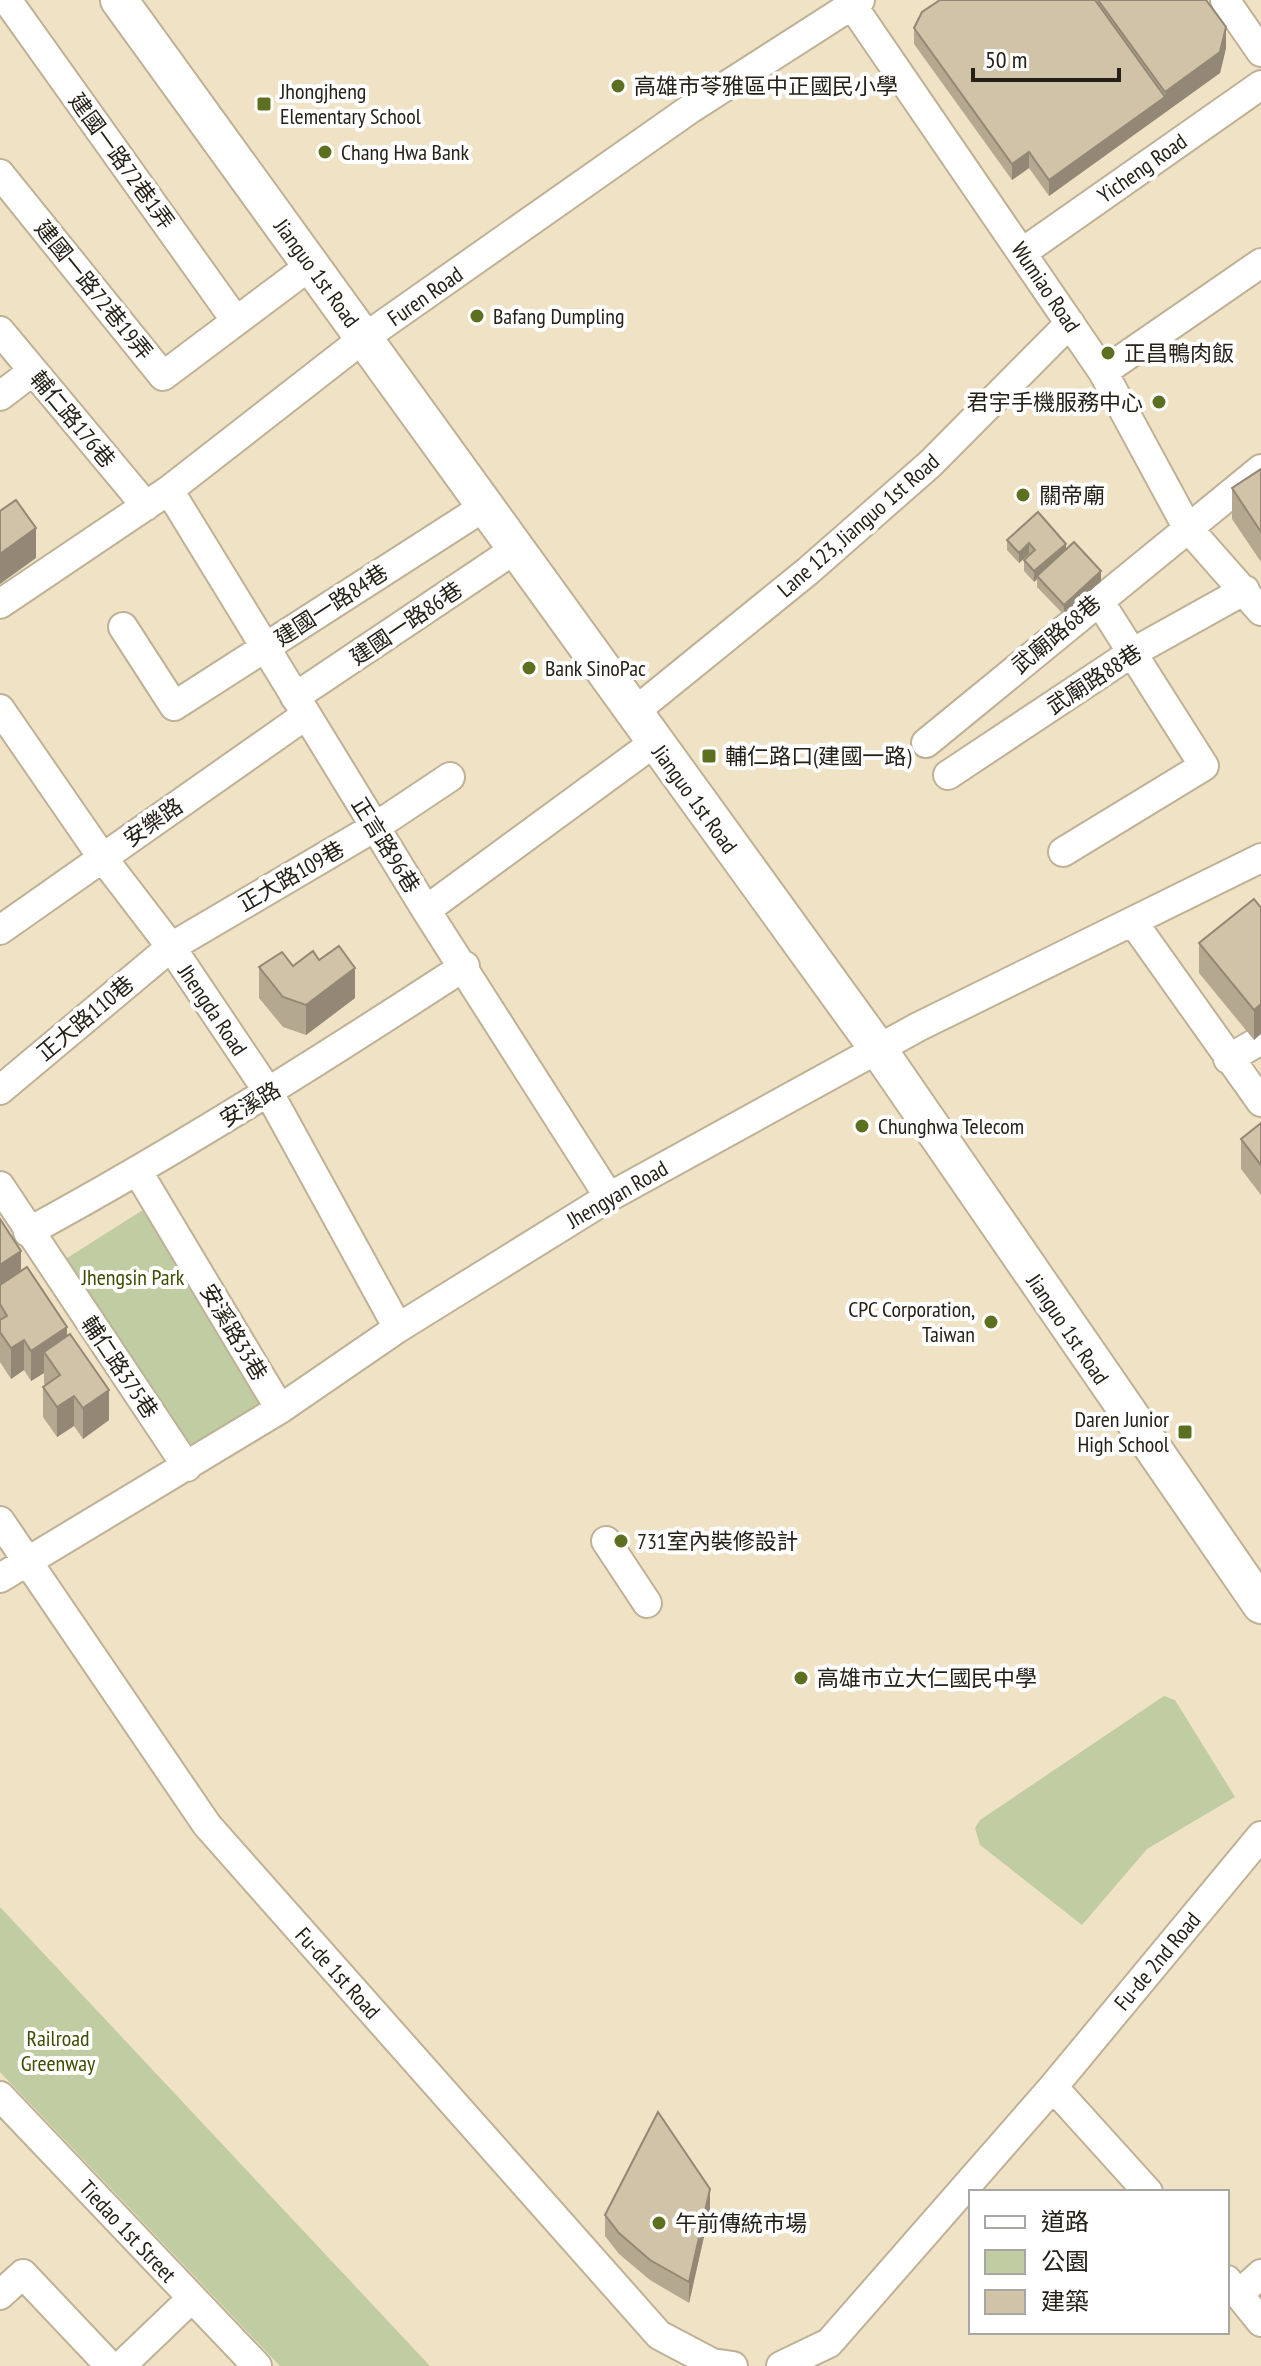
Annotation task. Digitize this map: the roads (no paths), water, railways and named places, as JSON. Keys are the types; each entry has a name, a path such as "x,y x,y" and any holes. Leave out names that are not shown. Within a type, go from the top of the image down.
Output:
{"main road":[{"name":"Jianguo 1st Road","path":"119,0 878,1049 1261,1605"}],"street":[{"name":"建國一路72巷1弄","path":"7,0 236,321"},
{"path":"1225,0 1261,52"},
{"name":"Wumiao Road","path":"856,2 1103,372 1187,527 1253,601"},
{"name":"Furen Road","path":"0,604 158,498 364,338 690,109 856,2"},
{"name":"Yicheng Road","path":"1023,252 1261,85"},
{"name":"建國一路72巷19弄","path":"0,174 163,376 311,265"},
{"path":"1103,372 1261,263"},
{"name":"Lane 123, Jianguo 1st Road","path":"633,713 796,581 930,464 1070,323"},
{"name":"輔仁路176巷","path":"0,331 33,371 158,498"},
{"path":"0,396 33,371"},
{"name":"武廟路68巷","path":"926,743 1098,599 1261,469"},
{"name":"正言路96巷","path":"158,498 265,648 426,910 465,966 609,1197"},
{"name":"建國一路84巷","path":"123,627 174,706 487,505"},
{"name":"建國一路86巷","path":"301,706 517,548"},
{"path":"1063,852 1204,766 1130,654 1098,599"},
{"name":"武廟路88巷","path":"948,775 1130,654 1253,601"},
{"name":"安樂路","path":"0,930 301,706"},
{"name":"Jhengda Road","path":"5,725 171,947 269,1093 398,1328"},
{"path":"426,910 655,742"},
{"name":"正大路109巷","path":"171,947 375,827 450,777"},
{"name":"Jhengyan Road","path":"0,1578 280,1409 398,1328 609,1197 878,1049 1261,858"},
{"path":"1133,922 1261,1102"},
{"name":"正大路110巷","path":"0,1090 171,947"},
{"name":"安溪路","path":"28,1232 138,1172 269,1093 465,966"},
{"path":"1228,1059 1261,1040"},
{"name":"安溪路33巷","path":"138,1172 280,1409"},
{"name":"輔仁路375巷","path":"0,1186 187,1467"},
{"name":"Fu-de 1st Road","path":"0,1521 207,1825 659,2335 712,2363 733,2366"},
{"path":"606,1541 647,1603"},
{"name":"Fu-de 2nd Road","path":"1053,2087 1261,1836"},
{"path":"781,2366 829,2343 1053,2087 1146,2190"},
{"name":"Tiedao 1st Street","path":"0,2096 257,2366"},
{"path":"0,2295 23,2274 110,2366"},
{"path":"1261,2274 1233,2287 1261,2322"},
{"path":"121,2366 192,2298"}],"place":[{"name":"高雄市苓雅區中正國民小學","path":"618,86"},
{"name":"Jhongjheng Elementary School","path":"264,104"},
{"name":"Chang Hwa Bank","path":"325,152"},
{"name":"Bafang Dumpling","path":"477,316"},
{"name":"正昌鴨肉飯","path":"1108,353"},
{"name":"君宇手機服務中心","path":"1159,402"},
{"name":"關帝廟","path":"1023,495"},
{"name":"Bank SinoPac","path":"529,668"},
{"name":"輔仁路口(建國一路)","path":"709,756"},
{"name":"Chunghwa Telecom","path":"862,1126"},
{"name":"CPC Corporation, Taiwan","path":"991,1322"},
{"name":"Daren Junior High School","path":"1185,1432"},
{"name":"731室內裝修設計","path":"621,1541"},
{"name":"高雄市立大仁國民中學","path":"801,1678"},
{"name":"午前傳統市場","path":"659,2223"}],"park label":[{"name":"Jhengsin Park","path":"133,1277"},
{"name":"Railroad Greenway","path":"58,2050"}]}
